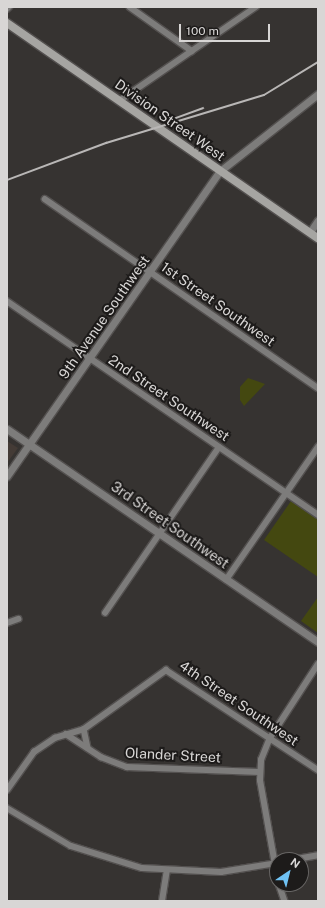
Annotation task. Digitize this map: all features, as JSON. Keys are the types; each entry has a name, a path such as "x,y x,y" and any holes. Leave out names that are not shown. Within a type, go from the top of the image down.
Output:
{"main road":[{"name":"Division Street West","path":"7,23 318,238"}],"street":[{"path":"130,7 192,51"},
{"path":"119,101 256,7"},
{"name":"9th Avenue Southwest","path":"7,476 91,359 220,171 318,94"},
{"name":"1st Street Southwest","path":"45,199 318,388"},
{"path":"310,232 318,220"},
{"name":"2nd Street Southwest","path":"7,301 318,515"},
{"name":"3rd Street Southwest","path":"7,429 318,642"},
{"path":"105,613 158,532 219,447"},
{"path":"226,580 318,447"},
{"path":"7,623 18,619"},
{"path":"274,852 259,772 270,738 318,664"},
{"name":"4th Street Southwest","path":"84,729 166,670 318,770"},
{"path":"7,790 34,752 66,734 84,729 89,749"},
{"name":"Olander Street","path":"66,734 114,764 128,767 259,772"},
{"path":"7,808 71,846 118,862 167,871 221,872 269,864"},
{"path":"162,901 167,871"}],"shaded area":[{"path":"7,441 18,448 7,463"}],"green space":[{"path":"248,378 265,384 244,406 240,400 240,387"},
{"path":"291,501 318,520 318,577 264,540"},
{"path":"318,597 318,633 301,621"}],"railway":[{"path":"7,180 106,143 264,95 318,62"},
{"path":"173,119 203,108"}]}
